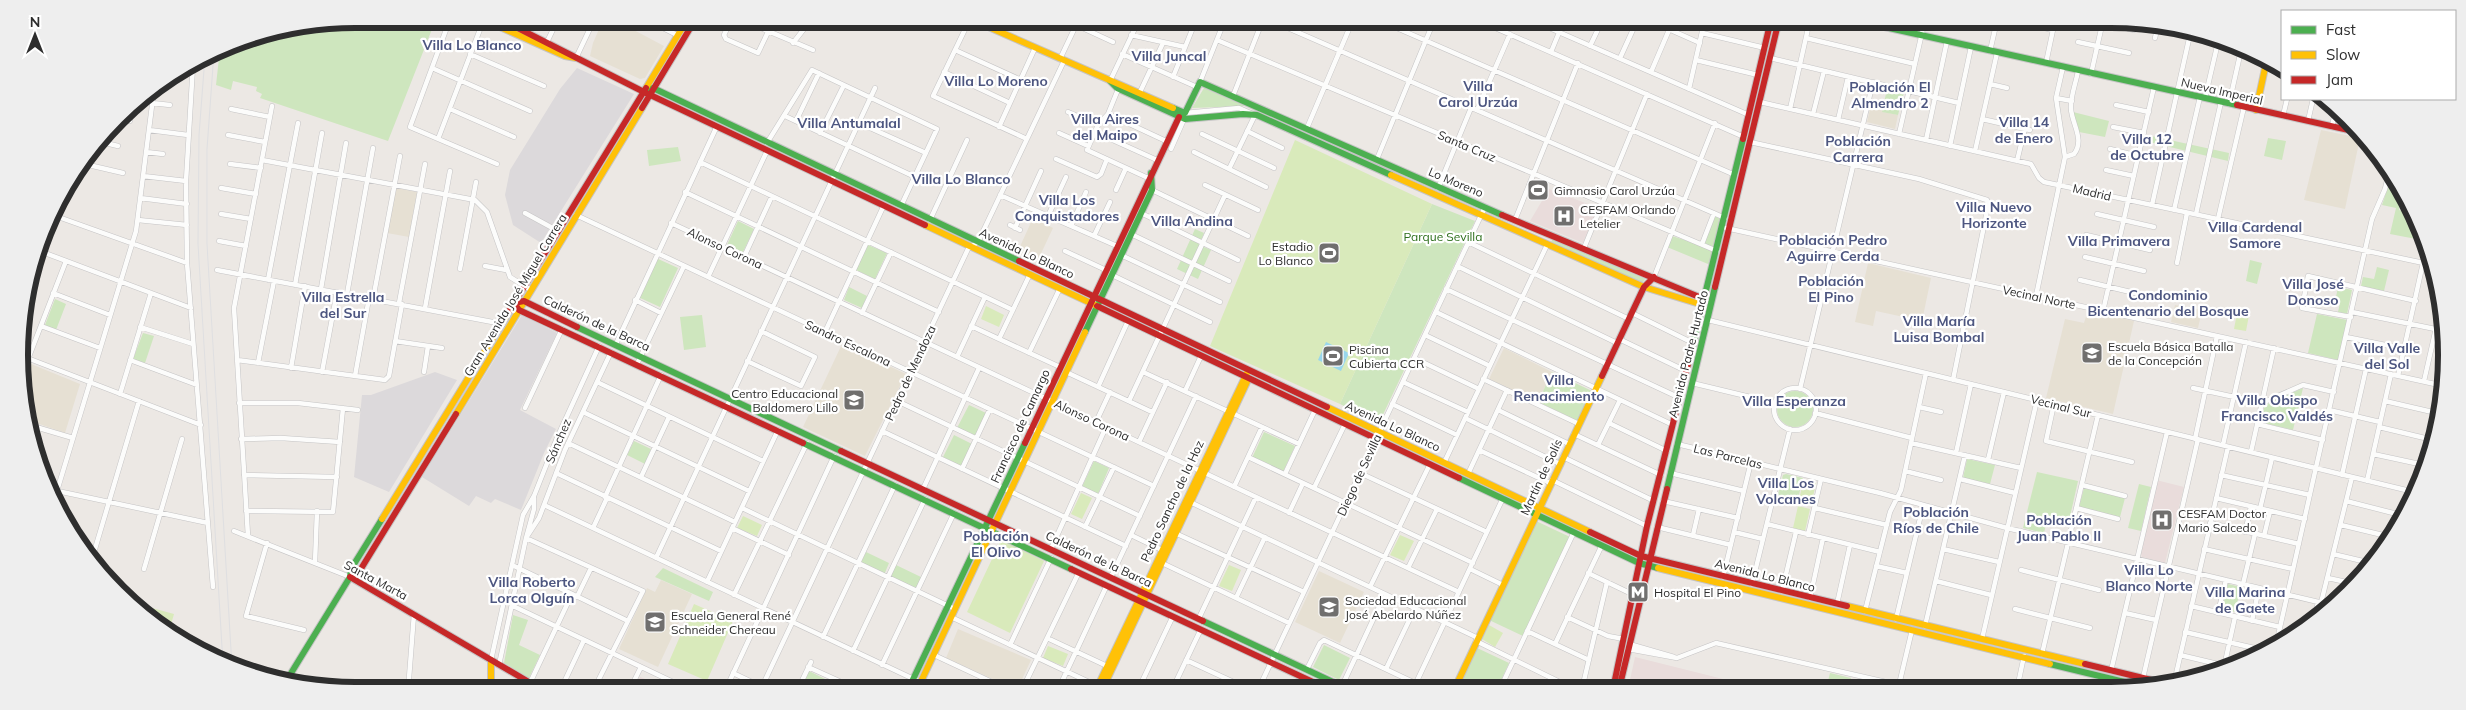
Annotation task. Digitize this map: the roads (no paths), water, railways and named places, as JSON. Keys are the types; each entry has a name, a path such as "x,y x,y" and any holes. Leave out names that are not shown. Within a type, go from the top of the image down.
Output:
{"street":[{"path":"447,28 410,126 497,164"},
{"path":"438,139 480,28"},
{"name":"Avenida Lo Blanco","path":"501,28 565,56 576,58"},
{"name":"Avenida Lo Blanco","path":"523,28 646,94 767,143 884,205 1060,288 1099,303 1162,333 1248,370 1503,498 1537,511 1640,560"},
{"path":"547,42 554,28"},
{"path":"576,58 590,28"},
{"path":"663,28 677,35"},
{"name":"Gran Avenida José Miguel Carrera","path":"350,577 358,573 364,564 519,310 573,214 646,94 682,28"},
{"name":"Gran Avenida José Miguel Carrera","path":"646,94 653,88 690,28"},
{"path":"727,28 724,35 726,39 758,53 768,32"},
{"path":"760,28 813,50"},
{"path":"793,43 804,28"},
{"path":"966,28 933,96 1027,140"},
{"name":"Lo Moreno","path":"991,28 1183,116 1255,114 1644,287 1704,302"},
{"path":"970,246 978,242 1027,140 1075,28"},
{"path":"1086,28 1113,42"},
{"path":"1110,82 1135,28"},
{"path":"1173,77 1193,28"},
{"path":"1216,28 1221,29"},
{"path":"1233,96 1260,28"},
{"path":"1288,28 1725,218"},
{"path":"1307,128 1349,28"},
{"path":"1397,28 1735,175"},
{"path":"1377,159 1431,28"},
{"path":"1496,28 1744,137"},
{"path":"1550,28 1749,115"},
{"path":"1550,52 1561,28"},
{"path":"1590,46 1599,28"},
{"path":"1620,58 1634,28"},
{"path":"1665,28 1700,43"},
{"path":"1689,89 1703,28"},
{"name":"Avenida Padre Hurtado","path":"1620,682 1647,526 1655,501 1723,228 1769,28"},
{"name":"Avenida Padre Hurtado","path":"1615,682 1649,562 1777,28"},
{"path":"1790,109 1808,28"},
{"name":"Nueva Imperial","path":"1888,28 2349,130"},
{"path":"1899,134 1923,28"},
{"path":"1975,151 1990,84 1996,28"},
{"path":"2046,63 2054,28"},
{"path":"2091,74 2101,28"},
{"path":"2124,28 2134,30"},
{"name":"Francisco de Camargo","path":"921,682 951,617 952,608 988,520 1024,461 1045,398 1166,141 1183,116 1199,85 1221,29"},
{"path":"1651,72 1669,30"},
{"path":"2155,38 2157,31"},
{"path":"1702,33 1764,48"},
{"path":"1477,110 1510,34"},
{"path":"1131,35 1186,47"},
{"path":"2152,205 2189,37"},
{"path":"1806,38 1915,64"},
{"name":"Santa Cruz","path":"1217,40 1717,251"},
{"path":"1926,140 1947,41"},
{"path":"1140,92 1163,42"},
{"path":"2078,42 2129,53"},
{"path":"2174,210 2217,45"},
{"path":"1950,146 1971,47"},
{"path":"999,127 1036,48"},
{"path":"955,50 1021,80"},
{"path":"470,54 544,86"},
{"path":"1122,54 1173,77 1199,85"},
{"path":"2229,104 2240,54"},
{"path":"1770,58 1959,102"},
{"path":"1696,60 1758,75"},
{"path":"1515,220 1578,63"},
{"path":"2256,110 2265,66"},
{"path":"2036,296 2065,157 2056,98 2063,67"},
{"path":"432,68 530,111"},
{"path":"193,70 186,181 187,263 213,587"},
{"path":"767,143 812,70 820,73 937,129 901,206"},
{"path":"1813,114 1824,71"},
{"path":"2065,157 2075,153 2078,141 2072,118 2072,101 2078,71"},
{"path":"944,72 1010,103"},
{"path":"796,121 820,73"},
{"path":"1838,120 1848,77"},
{"path":"1800,389 1873,82"},
{"path":"1990,84 2007,88"},
{"path":"820,132 844,85"},
{"name":"Lo Moreno","path":"1199,85 1233,96 1438,188 1654,277 1704,302"},
{"path":"1088,148 1098,125 1108,114 1119,86"},
{"name":"Lo Moreno","path":"1119,86 1140,92 1183,116"},
{"path":"2102,311 2154,87"},
{"name":"Avenida Lo Blanco","path":"653,88 768,151 901,206 978,242 1092,300"},
{"path":"656,558 875,88"},
{"path":"1584,248 1647,94"},
{"path":"153,98 138,220 57,491 208,523"},
{"path":"2056,98 2072,101"},
{"path":"2284,116 2287,100"},
{"path":"2308,121 2313,100"},
{"name":"Madrid","path":"1760,102 2032,165 2042,181 2424,263"},
{"path":"2196,214 2221,102"},
{"path":"152,103 170,105"},
{"path":"2116,105 2148,112"},
{"path":"248,536 234,308 272,106"},
{"path":"2218,219 2244,107"},
{"path":"1438,188 1471,108"},
{"path":"231,109 270,117"},
{"path":"450,109 514,138"},
{"path":"1068,112 1098,125"},
{"path":"1108,114 1166,141"},
{"path":"1229,169 1255,114"},
{"path":"2332,126 2334,115"},
{"path":"785,116 915,177"},
{"name":"Francisco de Camargo","path":"1171,149 1183,116"},
{"path":"1982,119 2027,129 2017,161"},
{"path":"268,280 298,123"},
{"path":"859,123 926,153"},
{"path":"616,344 656,253 718,124"},
{"path":"1654,277 1715,124"},
{"path":"2113,126 2144,133"},
{"path":"149,130 188,135"},
{"path":"1247,131 1282,148"},
{"path":"1095,132 1157,160"},
{"path":"295,284 322,134"},
{"path":"1059,134 1088,148 1107,160 1150,175"},
{"path":"1202,134 1274,168"},
{"path":"228,135 265,142"},
{"path":"930,220 967,140"},
{"path":"1750,142 1919,179 1985,198 1988,206 1954,380"},
{"path":"106,143 118,146"},
{"path":"321,289 346,143"},
{"path":"347,294 373,148"},
{"path":"2110,149 2138,156"},
{"path":"708,277 768,151"},
{"path":"146,152 163,154"},
{"path":"1194,152 1266,187"},
{"path":"355,376 400,156"},
{"path":"1056,159 1094,177 1101,174 1107,160"},
{"path":"262,160 473,199 480,203 487,212 506,270 512,280 531,290"},
{"path":"700,162 1013,310"},
{"path":"230,164 260,168"},
{"path":"237,360 387,379 425,164"},
{"path":"89,165 123,173"},
{"path":"1116,190 1126,168"},
{"path":"1015,228 1041,170"},
{"path":"2106,170 2134,176"},
{"path":"425,308 450,171"},
{"name":"Francisco de Camargo","path":"912,682 992,531 1018,458 1052,402 1152,190 1150,175"},
{"path":"143,176 186,181"},
{"path":"1048,216 1066,177"},
{"path":"2278,637 2374,215 2387,179"},
{"path":"460,269 476,182"},
{"path":"1205,185 1258,210"},
{"path":"221,188 256,194"},
{"path":"1152,190 1248,236"},
{"path":"686,192 939,312"},
{"path":"1072,226 1086,192"},
{"path":"1000,195 1117,246"},
{"path":"1129,401 1225,195"},
{"path":"744,257 772,196"},
{"path":"140,198 187,204"},
{"path":"1094,236 1110,202"},
{"path":"825,332 884,205"},
{"name":"Diego de Sevilla","path":"1262,682 1485,207"},
{"path":"525,213 558,231"},
{"path":"1141,213 1238,260"},
{"path":"1702,244 1714,213"},
{"path":"2177,264 2188,213"},
{"path":"221,214 251,219"},
{"name":"Gran Avenida José Miguel Carrera","path":"290,676 350,577 351,569 558,231 573,214"},
{"name":"Sandro Escalona","path":"573,214 1154,486"},
{"path":"2097,214 2154,227"},
{"path":"57,218 187,263"},
{"path":"138,220 187,225"},
{"name":"Alonso Corona","path":"670,223 1459,592"},
{"name":"Vecinal Norte","path":"1723,228 2437,385"},
{"path":"1131,234 1229,280"},
{"path":"1442,466 1547,245 1549,234"},
{"path":"2086,235 2150,250"},
{"path":"219,241 246,246"},
{"path":"1468,242 1694,343"},
{"name":"Pedro de Mendoza","path":"764,682 970,246"},
{"path":"1065,251 1106,270"},
{"path":"862,313 891,252"},
{"path":"44,253 191,308"},
{"path":"1121,255 1220,302"},
{"path":"2085,258 2144,271"},
{"path":"66,261 28,359 201,425"},
{"path":"2398,376 2424,263"},
{"path":"485,266 506,270"},
{"path":"636,364 684,266"},
{"path":"1457,266 1686,371"},
{"path":"217,270 502,323 508,328"},
{"path":"999,339 1030,274"},
{"path":"1112,275 1210,322"},
{"path":"2350,317 2302,308 2308,276 2416,300"},
{"name":"Martín de Solís","path":"1458,682 1644,287 1654,277"},
{"path":"2080,280 2139,294"},
{"path":"258,363 274,281"},
{"path":"291,368 305,286"},
{"path":"1029,353 1060,288"},
{"path":"1446,289 1680,398"},
{"path":"322,372 338,292"},
{"path":"53,293 110,315"},
{"path":"120,394 150,293"},
{"path":"957,357 984,297"},
{"path":"635,300 661,313"},
{"name":"Calderón de la Barca","path":"514,303 524,301 1334,682"},
{"path":"1704,302 1710,311"},
{"path":"514,303 519,310"},
{"name":"Avenida Lo Blanco","path":"1099,303 1128,321 1162,333 1201,356 1245,377 1345,424 1378,435 1430,464 1468,474 1574,532 1640,560 1723,577 2152,680"},
{"name":"Calderón de la Barca","path":"519,310 807,443 1311,682"},
{"path":"1436,312 1673,425"},
{"path":"2352,312 2436,329"},
{"name":"Vecinal Sur","path":"1708,320 2409,491"},
{"path":"1098,386 1128,321"},
{"path":"2424,382 2437,324"},
{"path":"41,326 100,348"},
{"path":"971,326 1060,368"},
{"path":"140,327 194,344"},
{"path":"525,408 562,329"},
{"path":"747,362 801,386 815,357 761,331"},
{"path":"1425,335 1490,366"},
{"path":"2143,678 2197,439 2205,391 2218,336"},
{"path":"2346,337 2404,350"},
{"path":"395,341 442,348"},
{"path":"2176,676 2221,475 2234,397 2246,342"},
{"path":"424,372 428,346"},
{"name":"Sánchez","path":"491,682 491,660 523,515 534,496 557,438 599,346"},
{"path":"2251,452 2274,348"},
{"name":"Sánchez","path":"526,538 535,525 568,443 611,352"},
{"path":"1185,391 1201,356"},
{"path":"1414,358 1479,389"},
{"path":"130,360 197,385"},
{"path":"923,489 980,368"},
{"path":"2342,475 2366,369"},
{"name":"Pedro Sancho de la Hoz","path":"1104,682 1162,550 1230,412 1247,382 1245,377 1248,370"},
{"path":"1066,372 1152,412"},
{"path":"1143,372 1299,444"},
{"path":"1865,611 1887,525 1905,471 1926,373"},
{"path":"2367,481 2391,374"},
{"path":"593,528 618,466 661,375"},
{"path":"1483,379 1579,424"},
{"path":"597,382 764,461"},
{"path":"1139,442 1167,382"},
{"path":"1403,382 1468,412"},
{"path":"1692,383 1775,403"},
{"path":"1956,453 1971,384"},
{"path":"2194,388 2262,403 2303,385 2334,392"},
{"path":"1800,389 1813,398 1815,414 1808,425 1801,429 1790,429 1777,419 1775,403 1784,391 1800,389"},
{"path":"1468,474 1507,390"},
{"path":"1096,422 1110,392"},
{"path":"1988,460 2004,392"},
{"path":"1111,577 1196,396"},
{"path":"1598,445 1620,400"},
{"path":"1982,639 2037,400"},
{"path":"94,552 139,401"},
{"path":"897,401 1140,516"},
{"path":"2385,401 2433,412"},
{"path":"239,403 298,403 358,410"},
{"path":"1392,404 1457,435"},
{"path":"2054,404 2046,441 2132,462"},
{"path":"1919,407 1941,412"},
{"path":"246,510 333,512 343,408"},
{"path":"962,469 990,409"},
{"path":"1285,474 1315,410"},
{"path":"1498,410 1569,444"},
{"path":"2329,410 2427,438"},
{"path":"583,412 749,492"},
{"path":"1815,414 1956,453 2021,468"},
{"path":"2042,654 2098,415"},
{"path":"641,477 669,416"},
{"path":"1465,418 1560,464"},
{"path":"1609,423 1667,451"},
{"path":"1314,488 1345,424"},
{"path":"2257,424 2323,440"},
{"path":"36,427 73,438"},
{"path":"1051,549 1106,427"},
{"path":"1234,487 1262,427"},
{"path":"1752,584 1790,429"},
{"path":"707,582 778,430"},
{"path":"882,432 1126,546"},
{"path":"2111,670 2167,432"},
{"path":"1574,434 1661,476"},
{"path":"144,569 182,438"},
{"path":"241,439 281,438 340,442"},
{"path":"568,443 735,522"},
{"path":"734,595 807,443"},
{"name":"Las Parcelas","path":"1678,444 1897,498 2007,528 2324,604"},
{"path":"1479,450 1647,526"},
{"path":"2373,454 2419,465"},
{"path":"1925,626 1965,455"},
{"path":"730,682 834,456"},
{"path":"1248,457 1473,562"},
{"path":"1563,457 1655,501"},
{"path":"2260,509 2272,458"},
{"path":"1723,577 1751,462"},
{"path":"1370,587 1430,464"},
{"path":"1085,527 1114,467"},
{"path":"1905,471 1941,480"},
{"name":"Pedro Sancho de la Hoz","path":"1144,593 1162,563 1190,502 1201,472"},
{"path":"1360,473 1487,532"},
{"path":"1670,473 1744,491"},
{"path":"556,474 722,551"},
{"path":"244,475 337,477"},
{"path":"2221,475 2310,495"},
{"path":"2318,608 2328,578 2352,477"},
{"path":"1808,535 1821,479"},
{"path":"1960,479 2015,493"},
{"path":"1289,513 1303,483"},
{"path":"823,637 895,485"},
{"path":"2082,485 2125,496"},
{"name":"Sánchez","path":"499,665 534,509 534,496"},
{"path":"1199,618 1256,498"},
{"path":"1416,682 1503,498"},
{"path":"2216,498 2305,519"},
{"path":"853,651 924,499"},
{"path":"1663,501 1738,518"},
{"path":"2346,501 2398,514"},
{"path":"1190,502 1445,622 1514,660 1560,682"},
{"path":"544,505 921,682"},
{"path":"1896,619 1922,506"},
{"path":"2245,532 2251,507"},
{"path":"742,508 952,608"},
{"path":"1815,508 1887,525"},
{"path":"2076,508 2118,519"},
{"path":"1408,568 1437,509"},
{"path":"1693,536 1699,509"},
{"path":"315,563 317,511"},
{"path":"2264,536 2270,511"},
{"path":"882,665 954,513"},
{"path":"2210,523 2299,544"},
{"path":"1767,524 1880,552"},
{"path":"2340,525 2384,535"},
{"path":"1657,527 1731,545"},
{"path":"732,528 789,555"},
{"name":"Santa Marta","path":"234,532 267,543 350,577 528,682"},
{"path":"1504,682 1574,532"},
{"path":"1734,532 1763,539"},
{"path":"1782,591 1796,532"},
{"path":"1176,533 1304,592"},
{"path":"2243,584 2255,534"},
{"path":"1131,535 1162,550"},
{"path":"1236,598 1265,537"},
{"path":"526,538 643,591 598,682"},
{"path":"1810,598 1823,538"},
{"path":"267,543 246,616 304,630"},
{"path":"1555,644 1602,545"},
{"path":"1836,604 1850,545"},
{"path":"1943,549 1999,562"},
{"path":"2204,549 2293,569"},
{"path":"2333,554 2365,562"},
{"path":"1010,646 1051,558"},
{"name":"Avenida Lo Blanco","path":"1649,562 2123,682"},
{"path":"1162,563 1289,623"},
{"path":"512,565 628,621"},
{"path":"1876,566 1906,573"},
{"path":"577,597 591,568"},
{"path":"1470,569 1503,585"},
{"path":"2022,570 2099,590"},
{"path":"1026,682 1079,572"},
{"path":"1588,573 1634,595"},
{"path":"2328,578 2347,582"},
{"path":"2218,613 2226,580"},
{"path":"1936,581 1992,595"},
{"path":"1584,682 1607,582"},
{"path":"1062,682 1107,585"},
{"path":"2252,621 2259,588"},
{"path":"530,682 572,594"},
{"path":"1344,682 1385,594"},
{"name":"Pedro Sancho de la Hoz","path":"1103,682 1107,666 1141,601"},
{"path":"513,606 674,682"},
{"path":"2191,606 2280,627"},
{"path":"1386,669 1415,608"},
{"path":"2015,610 2090,628"},
{"path":"2125,613 2156,620"},
{"path":"409,682 414,614"},
{"path":"1142,682 1173,616"},
{"path":"951,617 1087,682"},
{"path":"1568,617 1627,644 1668,658 1677,658 1716,644 1878,682"},
{"path":"2226,661 2235,617"},
{"path":"1176,682 1201,629"},
{"path":"1527,630 1589,660"},
{"path":"1900,682 1912,630"},
{"path":"2185,632 2257,649"},
{"path":"1048,638 1107,666"},
{"path":"564,682 584,640"},
{"path":"1307,669 1322,640 1414,682"},
{"path":"2018,682 2026,650"},
{"path":"934,655 992,682"},
{"path":"2180,655 2217,665"},
{"path":"1186,660 1234,682"},
{"path":"801,682 809,664 841,682"},
{"path":"492,670 499,665"},
{"path":"634,682 641,666"},
{"path":"734,673 750,682"},
{"path":"1550,682 1552,678"},
{"path":"2105,682 2106,678"}],"water":[{"name":"Piscina Cubierta CCR","path":"1326,342 1349,353 1341,371 1318,360"}],"railway":[{"path":"213,59 207,149 207,244 231,659"},
{"path":"204,64 199,135 198,244 222,655"}],"place":[{"name":"Gimnasio Carol Urzúa","path":"1538,190"},
{"name":"CESFAM Orlando Letelier","path":"1564,216"},
{"name":"Estadio Lo Blanco","path":"1329,253"},
{"name":"Escuela Básica Batalla de la Concepción","path":"2092,353"},
{"name":"Piscina Cubierta CCR","path":"1333,356"},
{"name":"Centro Educacional Baldomero Lillo","path":"854,400"},
{"name":"CESFAM Doctor Mario Salcedo","path":"2162,520"},
{"name":"Hospital El Pino","path":"1638,592"},
{"name":"Sociedad Educacional José Abelardo Núñez","path":"1329,607"},
{"name":"Escuela General René Schneider Chereau","path":"655,622"}],"district":[{"name":"Villa Lo Blanco","path":"472,45"},
{"name":"Villa Juncal","path":"1169,56"},
{"name":"Villa Lo Moreno","path":"996,81"},
{"name":"Villa Carol Urzúa","path":"1478,94"},
{"name":"Población El Almendro 2","path":"1890,95"},
{"name":"Villa Antumalal","path":"849,123"},
{"name":"Villa Aires del Maipo","path":"1105,128"},
{"name":"Villa 14 de Enero","path":"2024,130"},
{"name":"Villa 12 de Octubre","path":"2147,148"},
{"name":"Población Carrera","path":"1858,150"},
{"name":"Villa Lo Blanco","path":"961,179"},
{"name":"Villa Los Conquistadores","path":"1067,208"},
{"name":"Villa Nuevo Horizonte","path":"1994,216"},
{"name":"Villa Andina","path":"1192,221"},
{"name":"Villa Cardenal Samore","path":"2255,236"},
{"name":"Villa Primavera","path":"2119,241"},
{"name":"Población Pedro Aguirre Cerda","path":"1833,248"},
{"name":"Población El Pino","path":"1831,290"},
{"name":"Villa José Donoso","path":"2313,292"},
{"name":"Condominio Bicentenario del Bosque","path":"2168,304"},
{"name":"Villa Estrella del Sur","path":"343,306"},
{"name":"Villa María Luisa Bombal","path":"1939,330"},
{"name":"Villa Valle del Sol","path":"2387,356"},
{"name":"Villa Renacimiento","path":"1559,388"},
{"name":"Villa Esperanza","path":"1794,401"},
{"name":"Villa Obispo Francisco Valdés","path":"2277,408"},
{"name":"Villa Los Volcanes","path":"1786,492"},
{"name":"Población Ríos de Chile","path":"1936,520"},
{"name":"Población Juan Pablo II","path":"2059,528"},
{"name":"Población El Olivo","path":"996,544"},
{"name":"Villa Lo Blanco Norte","path":"2149,578"},
{"name":"Villa Roberto Lorca Olguín","path":"532,590"},
{"name":"Villa Marina de Gaete","path":"2245,600"}],"park label":[{"name":"Parque Sevilla","path":"1443,236"}]}
